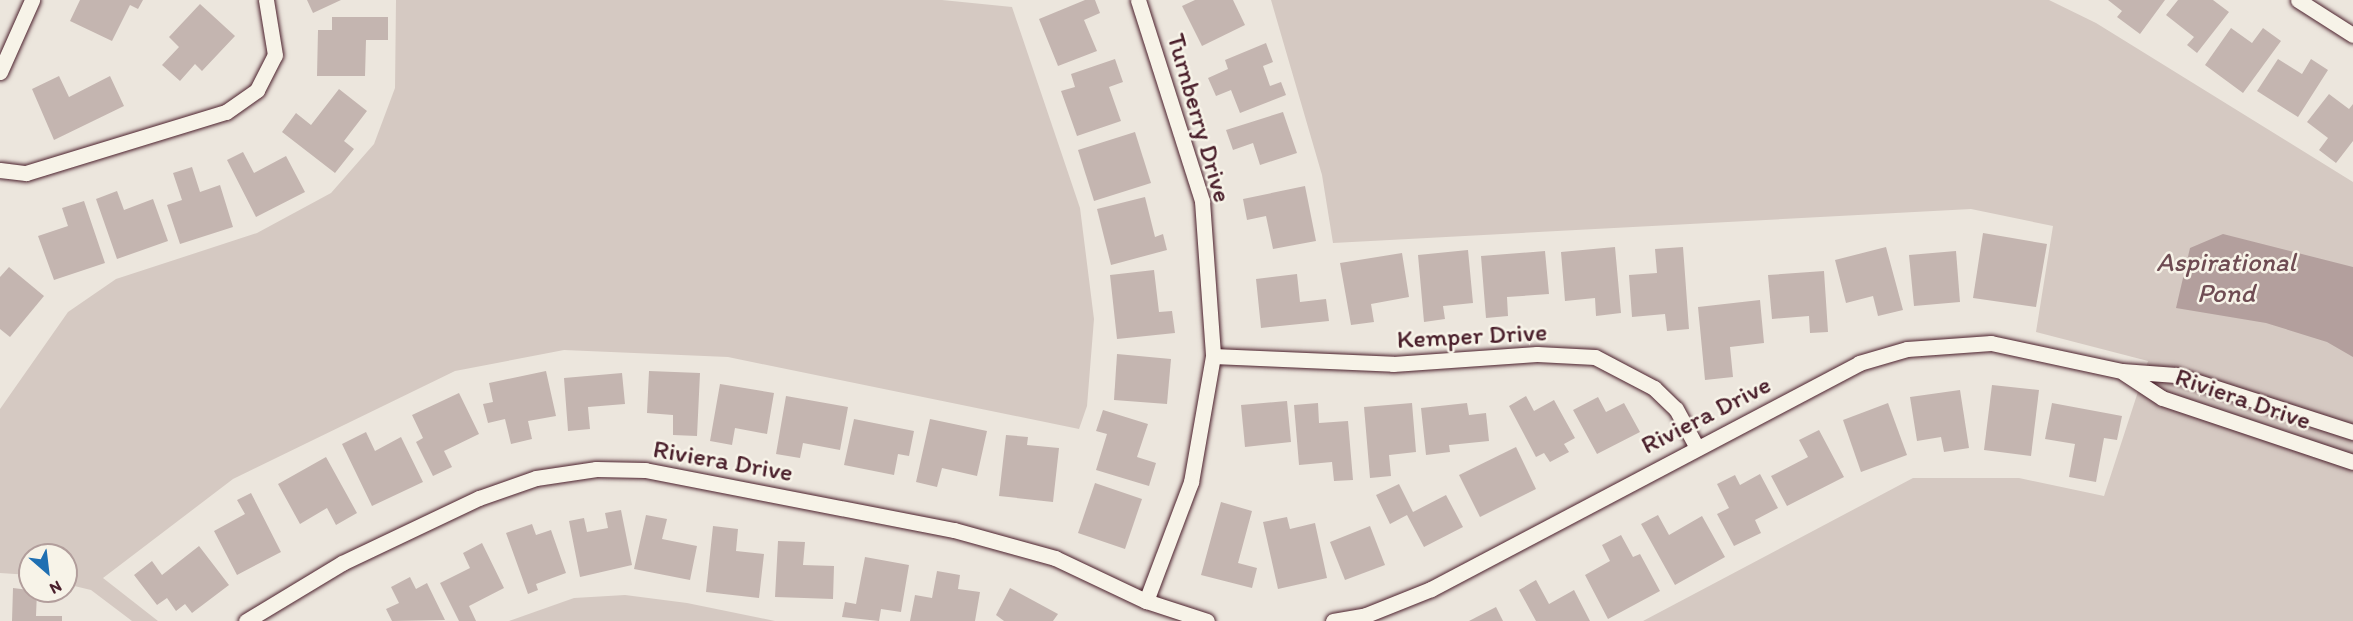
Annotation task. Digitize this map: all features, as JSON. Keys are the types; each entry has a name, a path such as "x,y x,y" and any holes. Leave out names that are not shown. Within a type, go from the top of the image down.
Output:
{"street":[{"path":"0,72 32,0"},
{"path":"0,170 26,172 226,112 257,90 275,55 266,0"},
{"name":"Turnberry Drive","path":"1138,0 1202,201 1213,356 1191,482 1146,601"},
{"path":"2298,0 2353,35"},
{"name":"Riviera Drive","path":"1333,621 1366,615 1431,589 1696,446 1859,363 1907,349 1991,343 2122,371 2176,375 2353,432"},
{"name":"Kemper Drive","path":"1213,356 1392,364 1537,354 1595,357 1654,388 1676,409 1696,446"},
{"name":"Riviera Drive","path":"2122,371 2162,398 2353,462"},
{"name":"Riviera Drive","path":"246,621 342,562 479,498 536,478 596,469 645,470 954,530 1055,558 1146,601 1207,621"}],"shaded area":[{"path":"396,0 942,0 1012,7 1080,208 1094,319 1087,406 1079,429 728,357 564,350 455,371 233,479 103,578 158,621 132,621 91,590 78,587 78,543 18,543 18,574 0,573 0,409 68,312 116,279 257,233 331,193 374,144 395,88"},
{"path":"1271,0 2049,0 2096,23 2353,182 2353,621 1643,621 1913,478 2019,478 2104,496 2148,361 2036,332 2053,226 1971,209 1333,243 1322,175"},
{"path":"625,595 687,603 775,621 509,621 574,598"}],"water":[{"name":"Aspirational Pond","path":"2223,234 2353,267 2353,357 2327,342 2266,323 2176,308 2190,248"}],"building":[{"path":"80,0 143,0 138,9 130,5 112,41 70,21"},
{"path":"307,0 341,0 313,13"},
{"path":"1085,0 1095,0 1100,13 1084,20 1097,51 1058,66 1039,19"},
{"path":"1195,0 1233,0 1245,25 1202,46 1182,6"},
{"path":"2108,0 2165,0 2140,34 2117,17 2122,11"},
{"path":"2178,0 2213,0 2229,12 2197,53 2187,45 2194,37 2166,15"},
{"path":"200,4 235,36 202,71 195,64 180,81 162,65 179,47 169,37"},
{"path":"332,17 388,17 388,40 366,40 365,76 317,76 318,30 332,30"},
{"path":"2231,28 2252,43 2263,28 2281,41 2243,93 2205,65"},
{"path":"1266,43 1273,62 1263,66 1270,86 1281,82 1286,95 1240,113 1231,90 1216,96 1208,78 1228,69 1225,60"},
{"path":"1115,59 1123,82 1109,87 1121,121 1077,136 1061,91 1075,87 1071,74"},
{"path":"2278,59 2302,74 2311,59 2328,70 2298,117 2257,91"},
{"path":"59,76 69,97 110,76 124,106 54,140 32,89"},
{"path":"339,89 367,111 344,141 354,149 335,173 282,132 296,113 311,125"},
{"path":"2329,94 2349,109 2353,104 2353,141 2336,163 2319,150 2328,138 2307,122"},
{"path":"1283,112 1297,153 1260,165 1253,143 1233,150 1226,130"},
{"path":"1135,132 1151,183 1094,201 1078,150"},
{"path":"243,152 254,173 286,156 305,192 256,217 227,160"},
{"path":"192,167 200,192 220,185 233,227 180,244 167,205 182,200 173,173"},
{"path":"1305,186 1316,241 1273,249 1266,216 1247,220 1243,199"},
{"path":"117,191 124,210 153,199 168,241 117,259 96,199"},
{"path":"1145,197 1155,237 1163,234 1167,250 1111,265 1097,209"},
{"path":"84,201 105,263 54,280 38,236 68,226 62,208"},
{"path":"1983,233 2047,244 2036,307 1973,298"},
{"path":"1615,247 1621,313 1596,316 1595,298 1565,301 1561,252"},
{"path":"1683,247 1689,329 1667,331 1665,314 1632,317 1629,275 1657,273 1655,249"},
{"path":"1886,247 1903,310 1878,316 1873,296 1846,303 1835,260"},
{"path":"1468,250 1473,303 1443,306 1445,319 1424,322 1418,255"},
{"path":"1545,251 1549,294 1507,297 1508,316 1486,318 1481,256"},
{"path":"1956,251 1960,302 1914,306 1909,255"},
{"path":"1402,253 1409,297 1371,304 1374,322 1351,325 1340,263"},
{"path":"9,267 44,296 10,337 0,329 0,277"},
{"path":"1154,270 1159,312 1172,311 1175,333 1117,339 1110,275"},
{"path":"1824,271 1828,332 1810,333 1809,316 1772,319 1768,275"},
{"path":"1297,274 1300,302 1326,299 1329,321 1261,328 1256,279"},
{"path":"1760,300 1764,343 1730,347 1733,377 1705,380 1698,307"},
{"path":"1117,354 1171,359 1167,404 1114,400"},
{"path":"546,371 556,416 528,421 532,439 511,444 505,419 488,423 483,404 493,402 489,383"},
{"path":"649,371 700,373 697,436 673,435 673,415 647,413"},
{"path":"622,373 625,404 588,407 590,429 568,431 564,378"},
{"path":"720,384 774,393 767,434 735,428 732,445 710,441"},
{"path":"1992,385 2039,390 2031,456 1984,450"},
{"path":"1960,390 1969,448 1944,452 1941,437 1917,441 1910,397"},
{"path":"459,393 479,434 444,451 452,467 433,476 416,442 423,438 412,415"},
{"path":"786,396 848,407 840,450 803,443 800,458 776,454"},
{"path":"1526,396 1534,411 1554,400 1575,438 1564,444 1569,452 1550,462 1544,453 1536,457 1509,406"},
{"path":"1598,397 1606,412 1624,403 1640,432 1597,454 1573,410"},
{"path":"1287,401 1291,442 1245,447 1241,405"},
{"path":"1318,403 1319,423 1348,421 1353,480 1334,481 1332,462 1299,465 1294,405"},
{"path":"1412,403 1416,452 1389,455 1391,476 1370,478 1364,407"},
{"path":"1467,403 1469,415 1486,413 1489,441 1449,445 1450,452 1426,455 1421,408"},
{"path":"1888,403 1907,455 1861,472 1843,420"},
{"path":"2052,403 2122,416 2117,440 2104,438 2096,482 2069,477 2075,444 2045,439"},
{"path":"1103,410 1148,424 1137,457 1156,463 1149,486 1096,470 1107,434 1096,431"},
{"path":"854,419 914,431 909,456 898,454 894,475 844,465"},
{"path":"930,419 987,431 977,476 942,468 937,487 916,482"},
{"path":"1819,430 1844,477 1787,506 1771,476 1808,457 1799,440"},
{"path":"366,432 375,451 401,437 423,482 372,506 342,444"},
{"path":"1006,435 1028,437 1027,445 1059,448 1053,502 999,496"},
{"path":"1516,447 1536,489 1480,517 1459,475"},
{"path":"326,457 357,513 336,525 327,508 300,524 278,484"},
{"path":"1760,474 1778,508 1755,520 1761,533 1734,546 1717,514 1729,508 1717,484 1735,475 1740,485"},
{"path":"1095,483 1142,499 1125,549 1078,533"},
{"path":"1399,484 1413,512 1446,495 1463,527 1424,547 1407,515 1390,524 1376,495"},
{"path":"251,493 281,552 237,575 214,531 245,514 237,500"},
{"path":"1221,502 1252,511 1238,563 1257,568 1252,588 1201,575"},
{"path":"621,510 632,565 580,577 569,521 584,518 587,532 608,528 605,513"},
{"path":"646,515 667,519 662,539 697,546 690,580 634,569"},
{"path":"1658,515 1669,535 1702,516 1725,557 1675,585 1641,524"},
{"path":"1287,517 1290,529 1315,523 1327,578 1278,589 1263,522"},
{"path":"532,524 536,535 551,530 566,573 536,584 538,590 528,594 506,533"},
{"path":"713,526 738,529 736,551 764,554 759,598 706,592"},
{"path":"1370,526 1385,565 1345,580 1330,542"},
{"path":"1621,535 1633,557 1640,554 1660,591 1608,619 1585,575 1610,561 1602,545"},
{"path":"778,541 805,542 803,565 834,566 833,599 775,597"},
{"path":"482,543 504,588 469,606 476,621 459,621 440,583 470,568 463,553"},
{"path":"199,546 229,585 192,613 185,604 176,611 167,598 157,605 134,575 152,561 162,575"},
{"path":"865,557 909,565 901,612 881,609 879,621 842,617 845,602 856,604"},
{"path":"937,571 960,575 958,589 980,592 975,621 910,621 915,595 932,598"},
{"path":"410,577 416,589 427,583 445,620 392,621 386,609 399,603 391,587"},
{"path":"1536,580 1549,604 1574,590 1590,621 1536,621 1519,590"},
{"path":"13,588 18,589 18,603 37,603 36,616 62,616 62,621 12,621"},
{"path":"1010,588 1058,614 1053,621 1004,621 996,615"},
{"path":"1496,607 1503,621 1469,621"}]}
